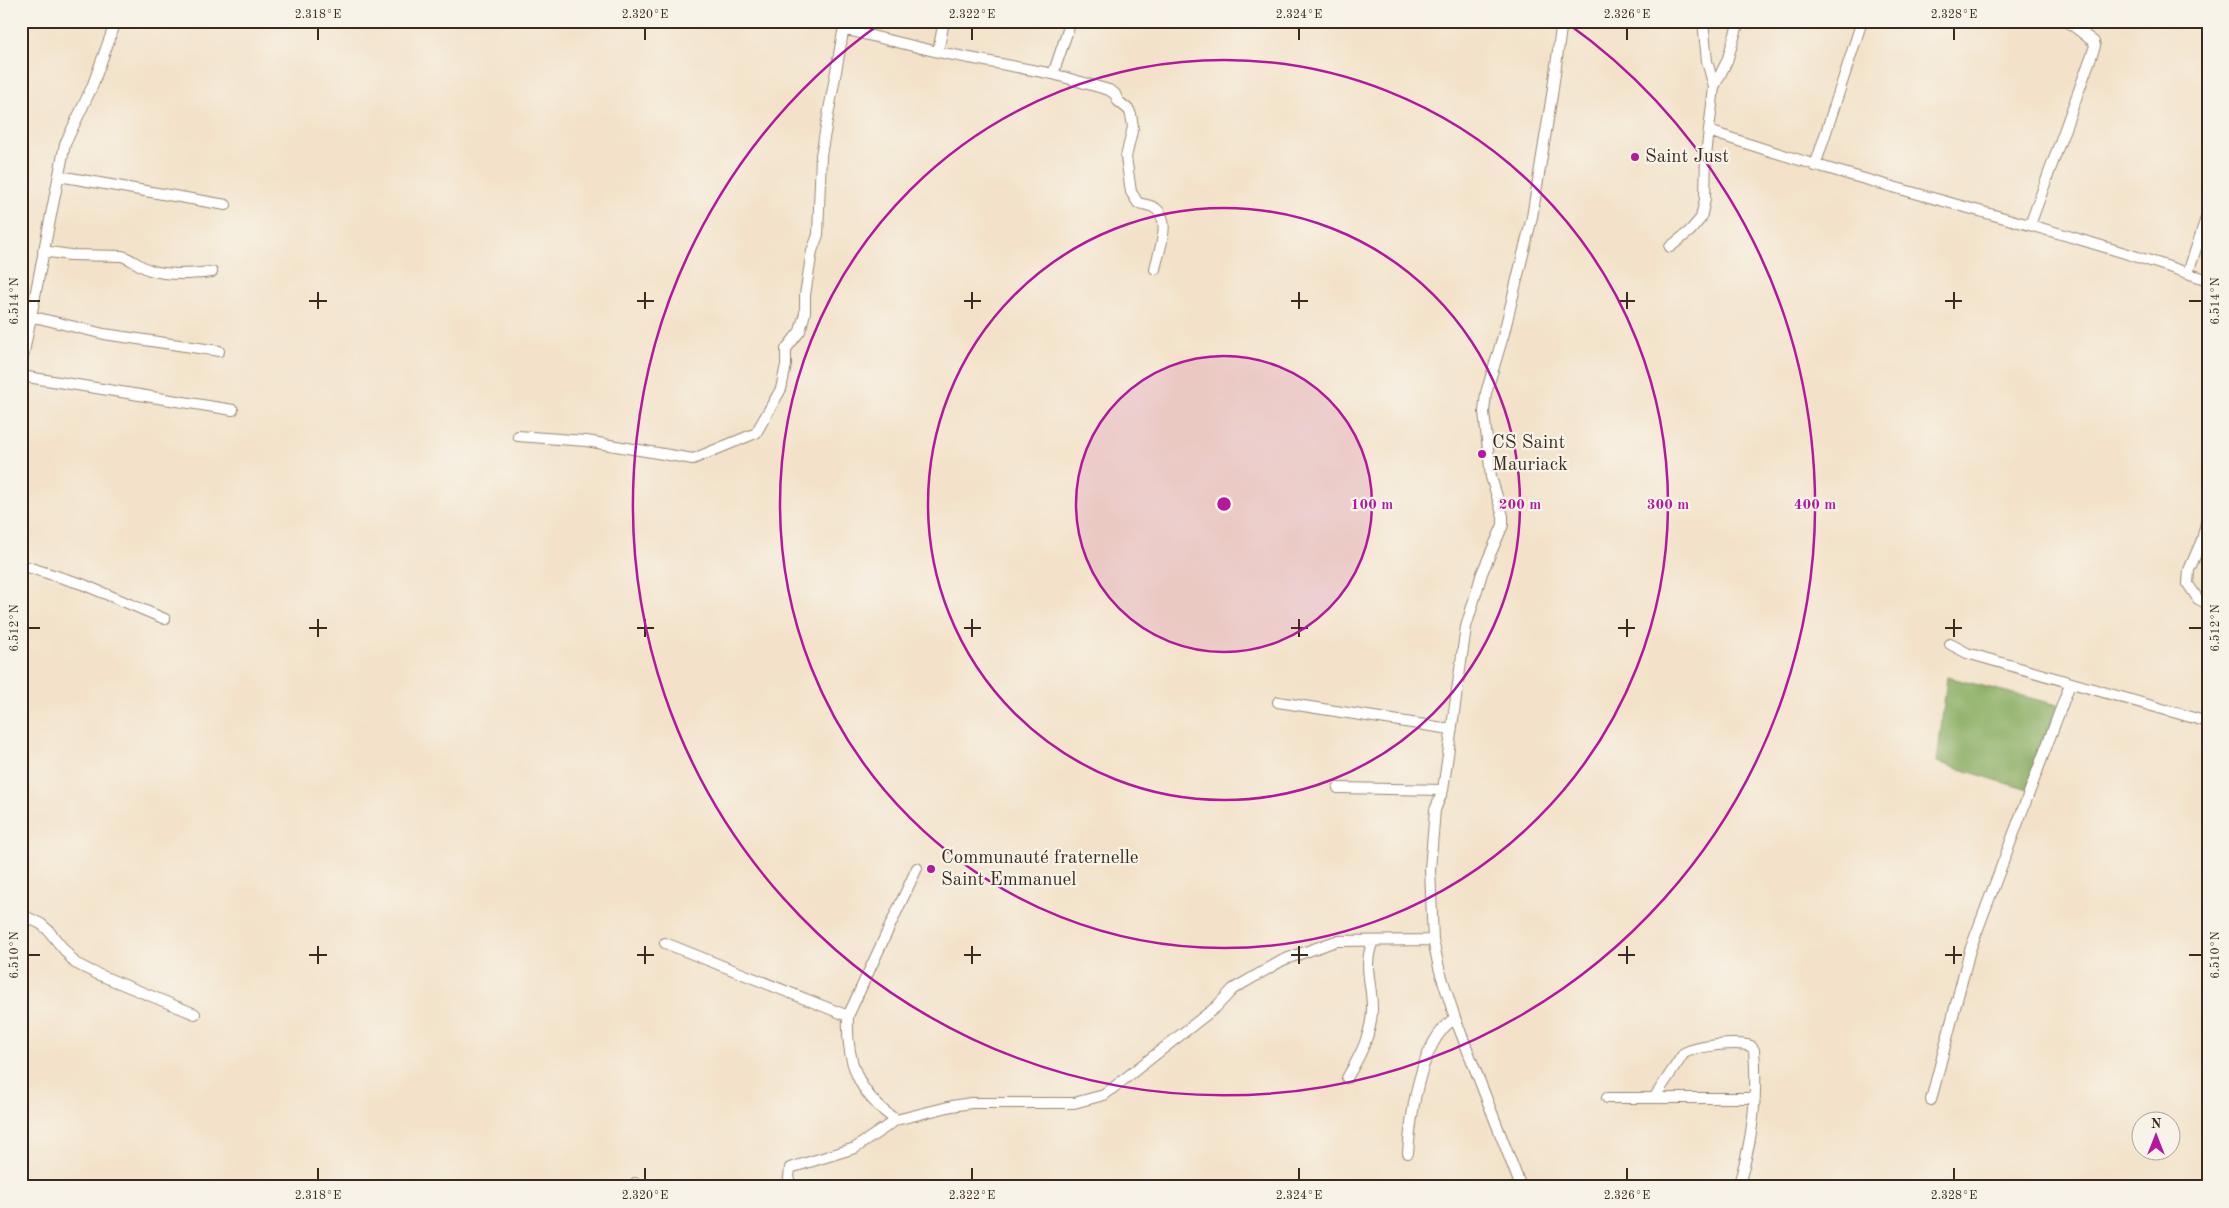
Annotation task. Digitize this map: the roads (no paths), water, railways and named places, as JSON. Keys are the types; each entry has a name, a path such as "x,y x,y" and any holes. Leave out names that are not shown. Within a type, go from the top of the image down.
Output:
{"street":[{"path":"21,367 65,144 92,87 116,21"},
{"path":"938,52 944,21"},
{"path":"1053,74 1071,21"},
{"path":"1521,1187 1455,1018 1439,968 1433,940 1430,869 1435,810 1443,790 1450,729 1466,627 1482,573 1503,525 1503,516 1491,477 1484,412 1486,393 1504,333 1532,217 1562,21"},
{"path":"1703,21 1706,61 1714,86"},
{"path":"1670,247 1690,231 1702,218 1714,86 1726,61 1740,21"},
{"path":"1815,166 1862,21"},
{"path":"2030,225 2095,46 2094,42 2067,21"},
{"path":"518,436 586,441 693,458 756,432 780,389 786,364 786,349 800,331 805,313 805,295 812,251 818,235 821,155 844,25 938,52 1053,74 1109,90 1129,110 1133,127 1126,158 1131,192 1138,203 1154,207 1164,219 1164,229 1155,269"},
{"path":"1709,132 1815,166 2030,225 2208,280"},
{"path":"59,176 226,205"},
{"path":"2188,273 2208,212"},
{"path":"43,251 70,255 122,256 130,258 147,270 158,272 212,272"},
{"path":"30,316 104,334 219,351"},
{"path":"21,376 234,410"},
{"path":"2208,514 2202,540 2189,570 2188,584 2198,599 2208,604"},
{"path":"21,565 82,584 165,619"},
{"path":"1950,644 1967,653 2208,722"},
{"path":"1931,1100 1970,950 2070,684"},
{"path":"1278,702 1450,729"},
{"path":"1338,788 1443,790"},
{"path":"896,1120 884,1112 867,1092 851,1063 847,1040 848,1016 917,868"},
{"path":"21,914 42,924 74,962 95,973 195,1014"},
{"path":"788,1187 790,1168 855,1148 896,1120 971,1103 1074,1103 1104,1095 1216,1008 1233,989 1283,960 1336,941 1433,940"},
{"path":"1347,1078 1361,1053 1370,1025 1372,1006 1366,957 1373,941"},
{"path":"665,943 848,1016"},
{"path":"1408,1153 1412,1108 1420,1073 1444,1027 1455,1018"},
{"path":"1654,1098 1684,1053 1690,1050 1727,1045 1747,1045 1754,1050 1755,1098 1753,1126 1738,1187"},
{"path":"1607,1098 1755,1098"}],"place":[{"name":"Saint Just","path":"1635,157"},
{"name":"CS Saint Mauriack","path":"1482,454"},
{"name":"Communauté fraternelle Saint Emmanuel","path":"931,869"}]}
